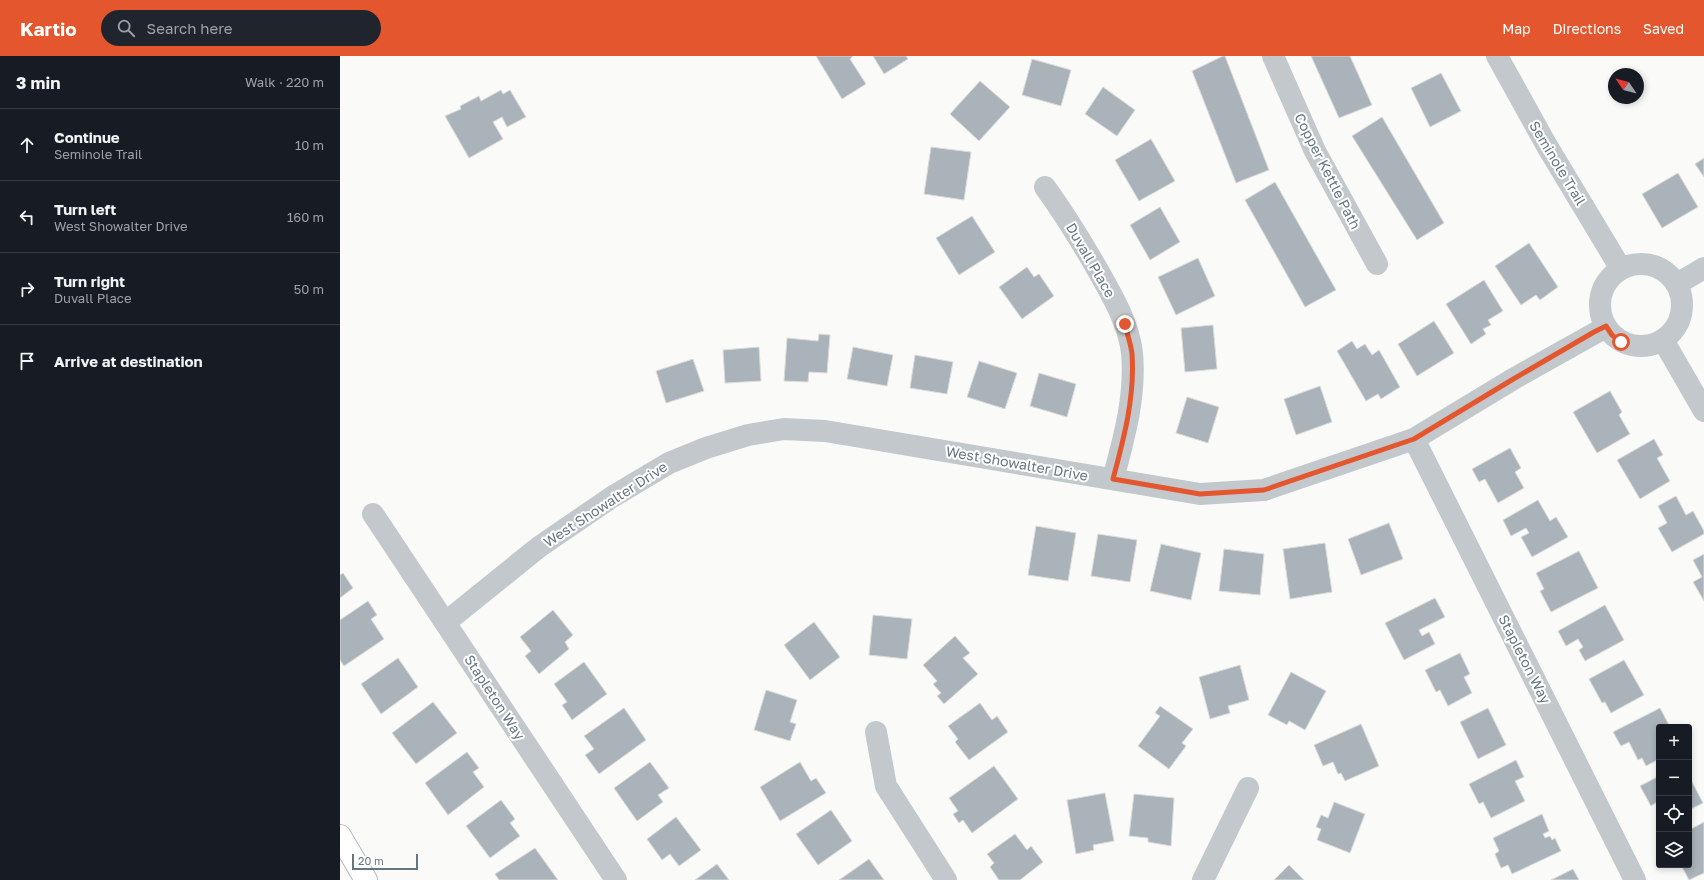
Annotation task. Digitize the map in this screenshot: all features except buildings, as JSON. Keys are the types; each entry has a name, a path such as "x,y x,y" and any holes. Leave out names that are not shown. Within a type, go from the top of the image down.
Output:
{"main road":[{"path":"340,836 366,880"}],"street":[{"name":"Copper Kettle Path","path":"1273,56 1315,151 1377,264"},
{"name":"Seminole Trail","path":"1497,56 1547,146 1621,269"},
{"name":"Duvall Place","path":"1045,187 1075,230 1112,294 1127,331 1132,353 1132,397 1124,438 1113,479"},
{"path":"1645,263 1658,267 1669,274 1677,284 1682,296 1683,308 1679,321 1673,332 1663,340 1653,345 1642,347 1621,342 1612,335 1600,314 1600,301 1603,288 1610,277 1621,269 1633,264 1645,263"},
{"path":"1677,284 1704,268"},
{"name":"West Showalter Drive","path":"446,622 539,547 612,497 669,463 706,448 748,435 784,429 825,431 1200,494 1264,490 1414,439 1515,378 1606,326"},
{"path":"1663,340 1704,411"},
{"name":"Stapleton Way","path":"1414,439 1635,880"},
{"name":"Stapleton Way","path":"373,514 616,880"},
{"path":"876,732 886,786 946,880"},
{"path":"1203,880 1248,788"}],"route":[{"path":"1125,324 1132,353 1132,397 1124,438 1113,479 1163,489 1200,494 1229,494 1264,490 1414,439 1515,378 1606,326 1612,335 1621,342"}]}
